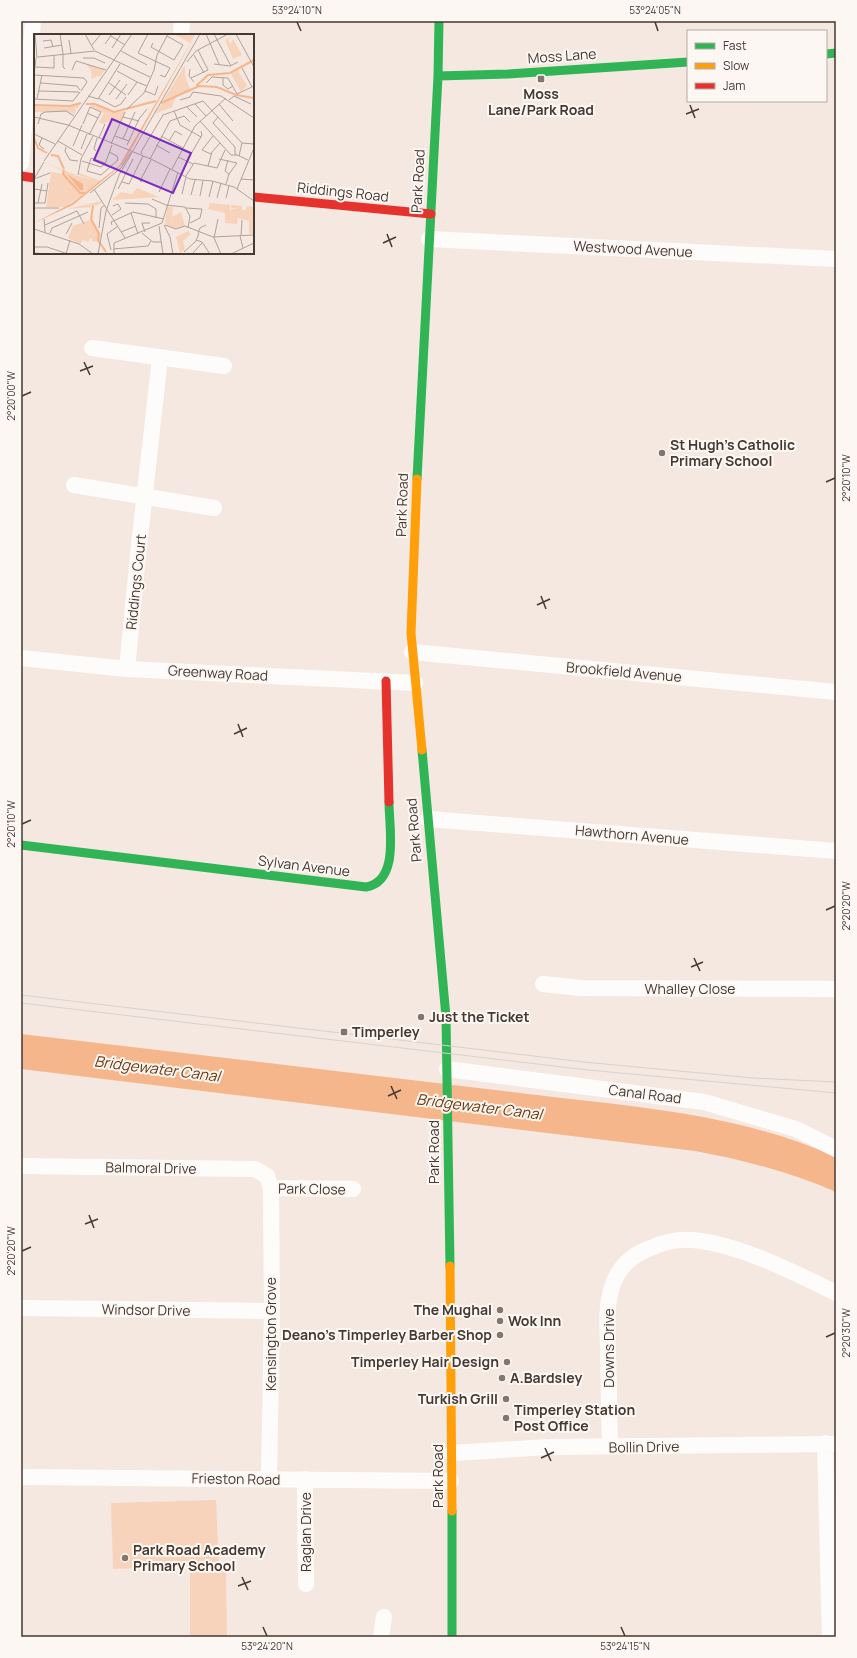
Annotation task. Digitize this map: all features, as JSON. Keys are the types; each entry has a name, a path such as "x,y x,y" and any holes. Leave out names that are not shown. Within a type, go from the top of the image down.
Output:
{"main road":[{"name":"Park Road","path":"439,21 438,76 411,610 412,652 445,1002 452,1453 452,1637"},
{"name":"Moss Lane","path":"438,76 508,74 687,62"},
{"path":"21,176 34,178"},
{"name":"Riddings Road","path":"254,197 431,214"},
{"name":"Sylvan Avenue","path":"21,845 362,887 373,886 385,877 389,867 390,856 386,680"}],"street":[{"path":"21,163 33,21"},
{"path":"181,34 182,21"},
{"name":"Westwood Avenue","path":"429,238 836,259"},
{"path":"92,347 224,366"},
{"name":"Riddings Court","path":"127,669 144,496 160,358"},
{"path":"74,483 214,507"},
{"name":"Brookfield Avenue","path":"412,652 836,692"},
{"name":"Greenway Road","path":"21,658 127,669 386,680 415,683"},
{"name":"Hawthorn Avenue","path":"428,819 836,851"},
{"name":"Whalley Close","path":"543,984 581,988 836,988"},
{"name":"Canal Road","path":"447,1069 704,1102 796,1129 836,1149"},
{"name":"Balmoral Drive","path":"21,1166 255,1169 267,1176 271,1188"},
{"name":"Park Close","path":"271,1188 353,1189"},
{"name":"Kensington Grove","path":"269,1479 272,1311 271,1188"},
{"name":"Downs Drive","path":"610,1447 607,1319 610,1296 620,1268 631,1258 657,1245 678,1240 692,1240 726,1246 804,1277 836,1293"},
{"name":"Windsor Drive","path":"21,1308 272,1311"},
{"path":"830,1637 831,1444"},
{"name":"Bollin Drive","path":"452,1453 548,1447 831,1444"},
{"name":"Frieston Road","path":"21,1477 451,1481"},
{"name":"Raglan Drive","path":"305,1480 306,1584"},
{"path":"381,1637 384,1617"}],"shaded area":[{"path":"216,1500 219,1565 113,1569 111,1503"},
{"path":"226,1570 227,1637 190,1637 190,1571"}],"water":[{"name":"Bridgewater Canal","path":"21,1034 677,1112 758,1129 836,1157 836,1192 801,1178 767,1167 695,1151 21,1069"}],"tram line":[{"path":"21,995 584,1062 753,1078 836,1082"},
{"path":"21,1003 588,1070 836,1093"}],"traffic: fast":[{"path":"417,479 438,76 439,21"},
{"path":"827,54 836,53"},
{"path":"438,76 508,74 687,62"},
{"path":"422,750 446,1017 450,1266"},
{"path":"21,845 366,887 377,883 384,875 388,864 391,839 389,802"},
{"path":"452,1511 452,1637"}],"traffic: slow":[{"path":"417,479 411,633 422,750"},
{"path":"450,1266 452,1511"}],"traffic: jam":[{"path":"21,176 34,178"},
{"path":"254,197 431,214"},
{"path":"386,681 389,802"}],"place":[{"name":"Moss Lane/Park Road","path":"541,79"},
{"name":"St Hugh's Catholic Primary School","path":"662,453"},
{"name":"Just the Ticket","path":"421,1017"},
{"name":"Timperley","path":"344,1032"},
{"name":"The Mughal","path":"500,1310"},
{"name":"Wok Inn","path":"500,1321"},
{"name":"Deano's Timperley Barber Shop","path":"500,1335"},
{"name":"Timperley Hair Design","path":"507,1362"},
{"name":"A.Bardsley","path":"502,1378"},
{"name":"Turkish Grill","path":"506,1399"},
{"name":"Timperley Station Post Office","path":"506,1418"},
{"name":"Park Road Academy Primary School","path":"125,1558"}]}
